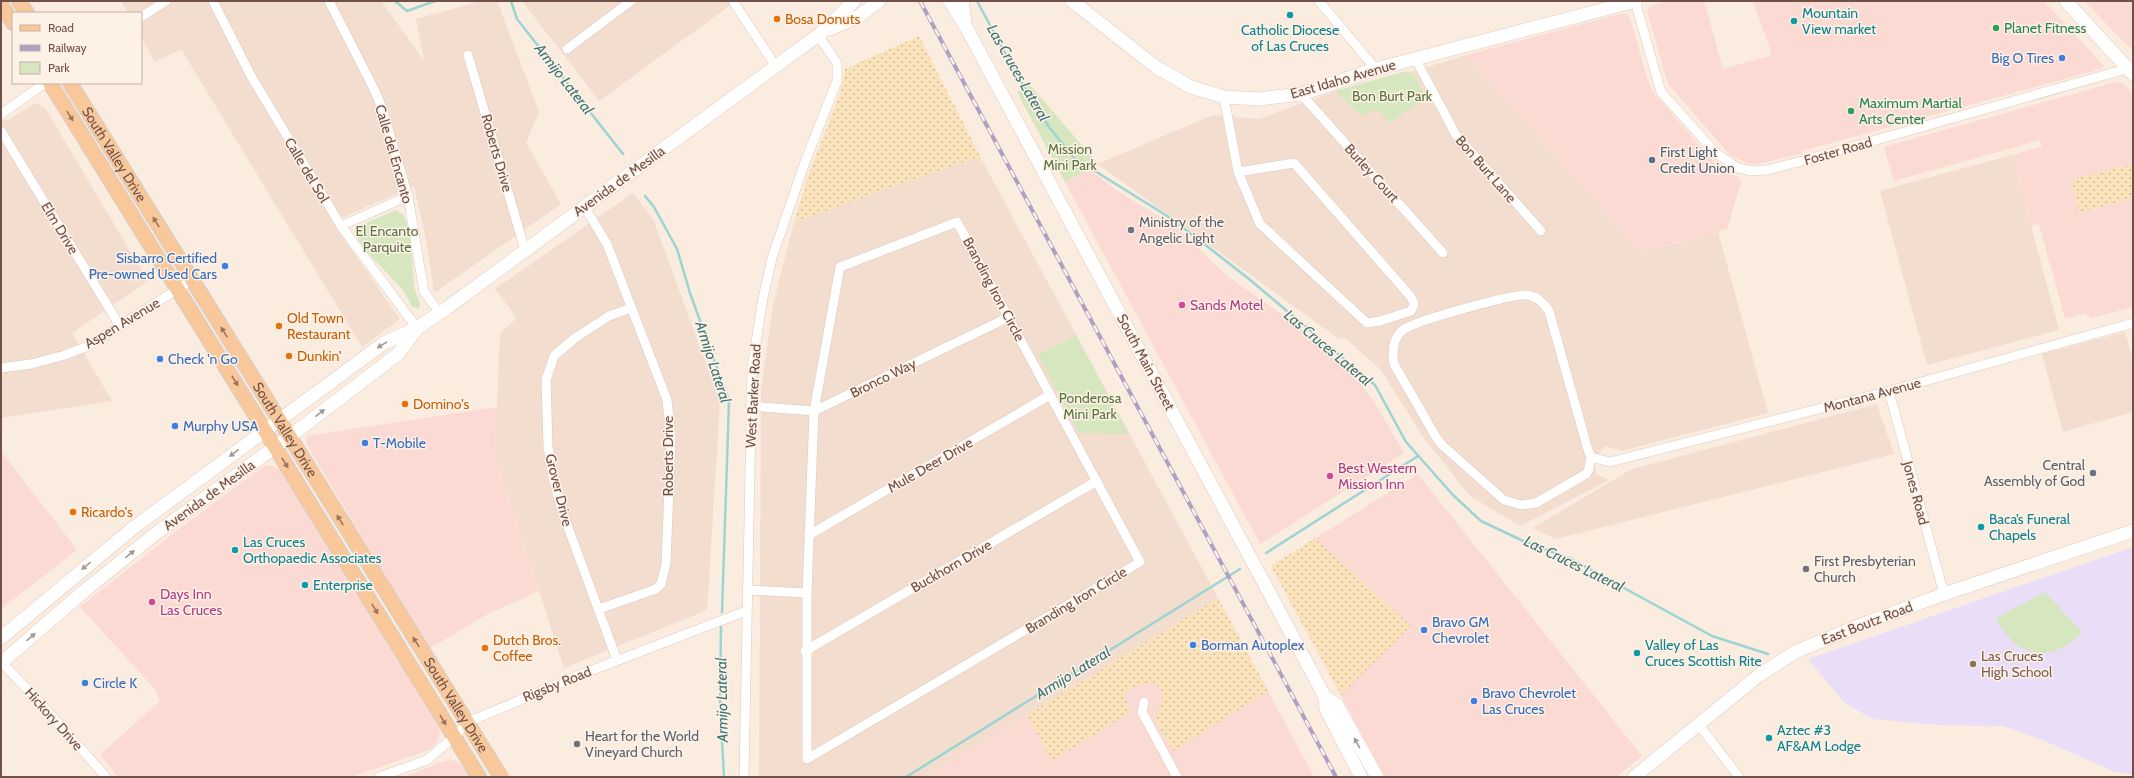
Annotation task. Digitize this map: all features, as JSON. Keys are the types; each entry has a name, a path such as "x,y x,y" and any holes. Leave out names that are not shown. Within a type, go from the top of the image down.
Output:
{"main road":[{"path":"19,1 26,12"},
{"name":"Avenida de Mesilla","path":"1,638 70,579 138,525 265,430 384,344 417,328 440,313 819,34 854,1"},
{"name":"Avenida de Mesilla","path":"819,34 859,16 879,1"},
{"name":"South Main Street","path":"950,1 966,27 1325,697 1326,709 1361,777"},
{"name":"South Main Street","path":"962,1 966,27"},
{"name":"East Idaho Avenue","path":"1072,1 1156,67 1191,87 1224,97 1258,99 1302,94 1376,69 1416,60 1635,1"},
{"path":"2066,1 2131,70"},
{"path":"1,4 12,21"},
{"name":"South Valley Drive","path":"51,84 479,777"},
{"name":"South Valley Drive","path":"71,84 501,777"},
{"name":"Avenida de Mesilla","path":"1,663 83,592 161,529 289,437 398,354 417,328"},
{"name":"East Boutz Road","path":"1634,777 1758,676 1795,652 1863,624 1944,594 2133,532"},
{"path":"70,579 83,592"},
{"name":"South Main Street","path":"1325,697 1337,705 1377,777"}],"street":[{"path":"142,16 166,1"},
{"name":"Calle del Sol","path":"213,1 251,76 341,226 417,328"},
{"name":"Calle del Encanto","path":"329,1 378,98 408,196 424,292 440,313"},
{"path":"567,49 631,1"},
{"path":"733,1 775,65"},
{"path":"1319,1 1376,69"},
{"name":"Foster Road","path":"1635,1 1661,92 1716,153 1738,168 1752,171 1767,170 1795,163 2131,70"},
{"name":"West Barker Road","path":"744,777 750,406 757,332 772,258 805,162 837,81 837,63 819,34"},
{"name":"Roberts Drive","path":"468,55 525,250"},
{"name":"Bon Burt Lane","path":"1416,60 1456,135 1541,230"},
{"path":"1,114 44,84"},
{"name":"Burley Court","path":"1302,94 1444,253"},
{"path":"1224,97 1238,172 1260,224 1367,323 1380,321 1411,311 1414,304 1411,296 1294,163 1238,172"},
{"name":"Elm Drive","path":"1,131 120,326"},
{"path":"341,226 408,196"},
{"name":"Roberts Drive","path":"584,206 607,244 667,400 671,437 666,564 661,584 656,589 599,609"},
{"name":"Branding Iron Circle","path":"957,222 1009,317 1140,562 807,759 807,593 814,411 840,267 957,222"},
{"name":"Aspen Avenue","path":"1,368 31,364 64,355 88,346 192,280"},
{"path":"1527,294 1535,297 1549,312 1591,457 1589,469 1586,474 1536,503 1521,506 1504,500 1442,445 1436,437 1394,364 1392,355 1396,337 1402,330 1433,318 1510,297 1527,294"},
{"name":"Grover Drive","path":"617,660 562,511 553,477 548,446 546,380 554,356 575,338 609,316 631,308"},
{"name":"Bronco Way","path":"814,411 1009,317"},
{"name":"Montana Avenue","path":"1591,457 1610,462 1889,391 2133,323"},
{"name":"Jones Road","path":"1889,391 1944,594"},
{"name":"Mule Deer Drive","path":"809,535 1050,395"},
{"path":"750,406 814,411"},
{"name":"Buckhorn Drive","path":"806,652 1097,481"},
{"path":"747,590 807,593"},
{"name":"Rigsby Road","path":"379,777 427,760 454,737 468,722 617,660 746,611"},
{"name":"Hickory Drive","path":"1,663 35,697 106,777"},
{"path":"1144,702 1142,712 1177,777"},
{"path":"1699,724 1739,777"}],"shaded area":[{"path":"121,1 381,1 424,60 416,19 481,1 497,1 539,112 526,143 561,204 434,293 427,245 414,186 332,222 400,319 362,347 181,49 155,62 142,39 142,12 127,12"},
{"path":"736,1 599,101 523,2"},
{"path":"1668,1 1704,1 1723,69 1772,55 1753,1 2044,1 2104,66 2101,69 1802,151 1803,153 1759,164 1750,164 1731,156 1668,84 1647,11 1653,5"},
{"path":"2084,1 2133,1 2133,52 2130,48"},
{"path":"1620,14 1626,14 1630,18 1649,84 1653,92 1714,162 1723,170 1740,178 1741,183 1727,229 1641,253 1466,55"},
{"path":"1466,55 1641,253 1718,232 1768,413 1621,451 1605,446 1594,460 1596,474 1609,480 1520,526 1470,496 1423,437 1381,370 1345,338 1339,339 1098,164 1213,115 1259,119 1335,91 1362,116 1414,75 1411,72"},
{"path":"2116,82 2123,83 2133,93 2133,164 2071,181 2080,213 2133,198 2133,307 2091,318 2085,313 2065,319 2039,224 2031,226 2012,155 2042,146 2040,140 1894,181 1884,147"},
{"path":"35,103 45,108 148,281 72,333 112,401 1,418 1,121 10,119"},
{"path":"2012,155 2059,330 1927,365 1880,191"},
{"path":"975,158 983,162 1218,598 926,777 759,777 761,391 773,305 794,222"},
{"path":"1089,169 1116,190 1177,227 1227,276 1301,328 1362,385 1373,400 1404,453 1260,544 1065,182"},
{"path":"633,193 654,221 720,402 707,610 564,668 495,455 500,333 517,318 495,289"},
{"path":"2125,332 2133,361 2133,412 2063,432 2042,354"},
{"path":"1877,404 1894,454 1556,539 1533,528 1632,469"},
{"path":"497,407 495,455 539,591 488,614 429,649 306,443 307,436"},
{"path":"1,451 77,550 1,609"},
{"path":"264,466 272,466 281,471 440,730 438,740 432,749 351,777 118,777 100,755 160,701 155,689 80,607 170,536"},
{"name":"Bravo GM Chevrolet","path":"1418,474 1642,756 1616,777 1385,777 1271,566"},
{"name":"Las Cruces High School","path":"2133,547 2133,775 2113,771 2045,741 2003,726 1938,725 1872,719 1844,702 1808,659"},
{"name":"Borman Autoplex","path":"1218,598 1314,777 926,777"},
{"path":"453,760 463,765 470,777 403,777 445,761"}],"sand":[{"path":"919,36 983,162 975,158 794,222 808,176 841,91 845,69"},
{"path":"2133,164 2133,198 2080,213 2071,180"},
{"path":"1315,538 1411,626 1341,695 1271,566"},
{"path":"1218,598 1268,691 1173,751 1156,720 1156,714 1163,701 1161,689 1156,684 1147,683 1138,685 1130,689 1124,695 1131,712 1052,761 1027,715"}],"green space":[{"name":"Bon Burt Park","path":"1407,71 1414,75 1426,97 1390,123 1377,109 1362,116 1335,91"},
{"name":"Mission Mini Park","path":"1030,85 1098,164 1065,182 1017,92"},
{"name":"El Encanto Parquite","path":"396,210 404,215 411,237 414,288 420,303 419,309 412,307 404,291 366,251 356,236 359,226"},
{"name":"Ponderosa Mini Park","path":"1076,335 1129,434 1079,433 1038,355"},
{"path":"2045,592 2082,632 2070,643 2047,653 2024,649 2013,642 1996,618"}],"waterway":[{"name":"Armijo Lateral","path":"395,1 407,11 435,1"},
{"name":"Armijo Lateral","path":"511,1 517,19 623,154"},
{"name":"Las Cruces Lateral","path":"977,1 1017,75 1049,127 1074,158 1172,219 1249,279 1375,385 1406,442 1453,495 1481,521 1521,540 1571,559 1712,636 1768,654"},
{"name":"Armijo Lateral","path":"645,196 654,207 677,249 690,293 729,401 722,612"},
{"name":"Armijo Lateral","path":"1266,553 1418,456"},
{"name":"Armijo Lateral","path":"906,777 1240,569"},
{"name":"Armijo Lateral","path":"721,624 720,705 724,777"}],"railway":[{"path":"920,1 1336,777"}],"place":[{"name":"Catholic Diocese of Las Cruces","path":"1290,15"},
{"name":"Bosa Donuts","path":"777,19"},
{"name":"Mountain View market","path":"1794,21"},
{"name":"Planet Fitness","path":"1996,28"},
{"name":"Big O Tires","path":"2062,58"},
{"name":"Maximum Martial Arts Center","path":"1851,111"},
{"name":"First Light Credit Union","path":"1652,160"},
{"name":"Ministry of the Angelic Light","path":"1131,230"},
{"name":"Sisbarro Certified Pre-owned Used Cars","path":"225,266"},
{"name":"Sands Motel","path":"1182,305"},
{"name":"Old Town Restaurant","path":"279,326"},
{"name":"Dunkin'","path":"289,356"},
{"name":"Check 'n Go","path":"160,359"},
{"name":"Domino's","path":"405,404"},
{"name":"Murphy USA","path":"175,426"},
{"name":"T-Mobile","path":"365,443"},
{"name":"Central Assembly of God","path":"2093,473"},
{"name":"Best Western Mission Inn","path":"1330,476"},
{"name":"Ricardo's","path":"73,512"},
{"name":"Baca’s Funeral Chapels","path":"1981,527"},
{"name":"Las Cruces Orthopaedic Associates","path":"235,550"},
{"name":"First Presbyterian Church","path":"1806,569"},
{"name":"Enterprise","path":"305,585"},
{"name":"Days Inn Las Cruces","path":"152,602"},
{"name":"Bravo GM Chevrolet","path":"1424,630"},
{"name":"Borman Autoplex","path":"1193,645"},
{"name":"Dutch Bros. Coffee","path":"485,648"},
{"name":"Valley of Las Cruces Scottish Rite","path":"1637,653"},
{"name":"Las Cruces High School","path":"1973,664"},
{"name":"Circle K","path":"85,683"},
{"name":"Bravo Chevrolet Las Cruces","path":"1474,701"},
{"name":"Aztec #3 AF&AM Lodge","path":"1769,738"},
{"name":"Heart for the World Vineyard Church","path":"577,744"}]}
